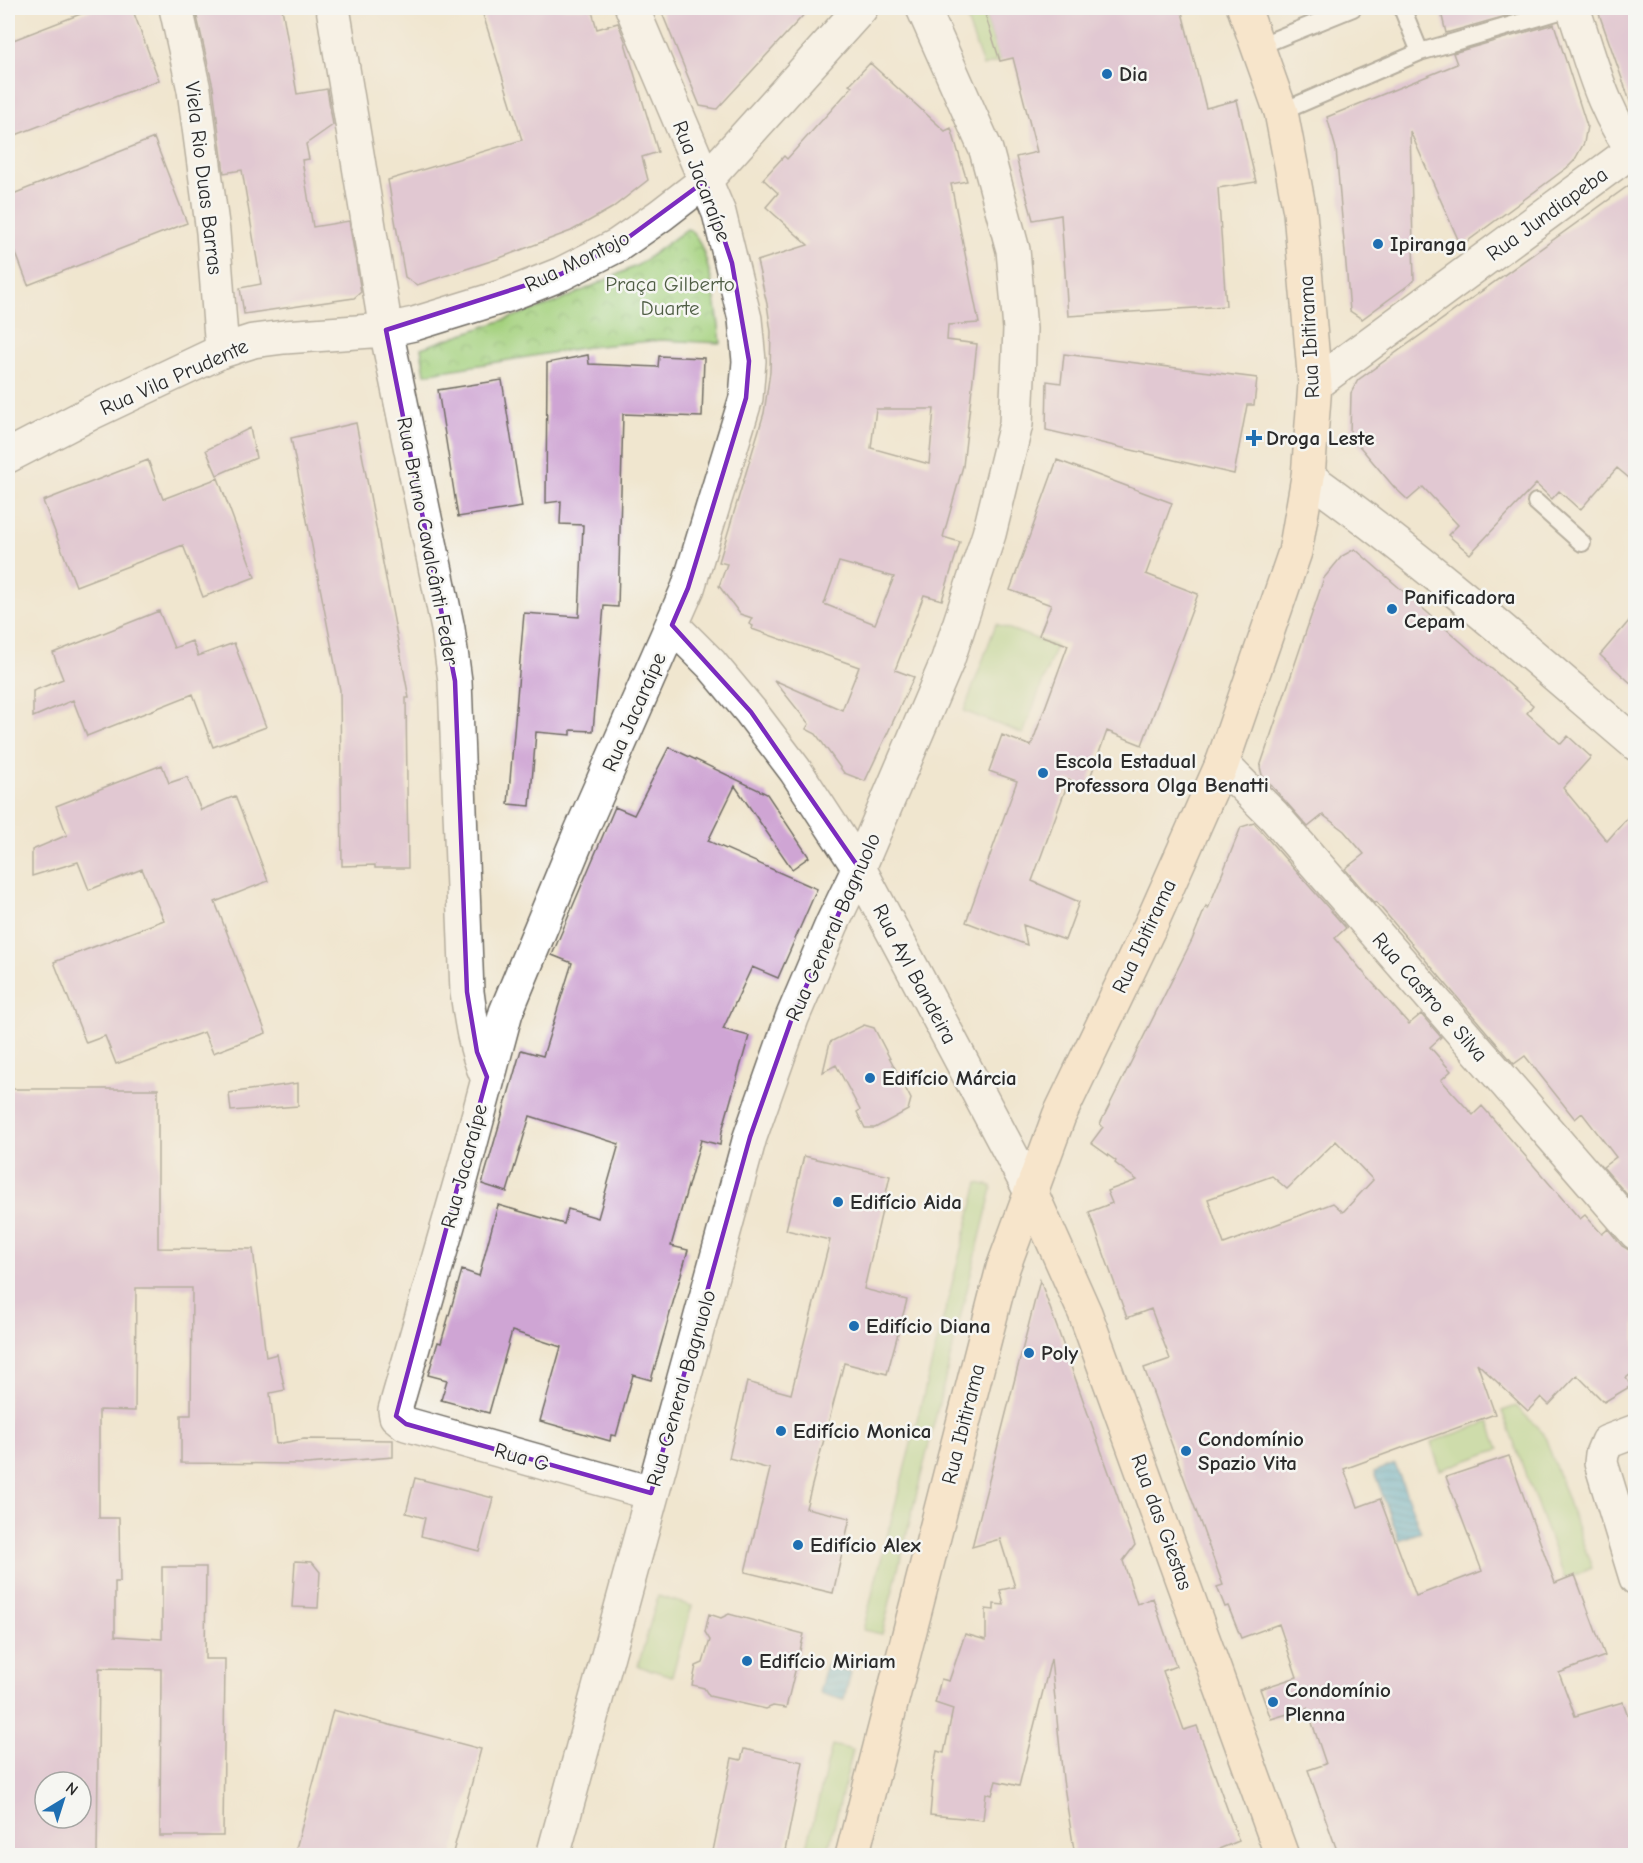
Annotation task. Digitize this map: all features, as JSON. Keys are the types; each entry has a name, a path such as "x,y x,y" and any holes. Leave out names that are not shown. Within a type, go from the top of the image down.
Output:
{"main road":[{"name":"Rua Ibitirama","path":"852,1856 1003,1268 1059,1116 1152,922 1222,764 1295,552 1308,477 1315,384 1300,212 1281,112 1244,8"},
{"name":"Rua das Giestas","path":"1031,1192 1085,1313 1282,1856"}],"street":[{"name":"Viela Rio Duas Barras","path":"176,8 194,90 213,232 222,351"},
{"name":"Rua Bruno Cavalcânti Feder","path":"333,8 386,330 448,628 454,681 463,940 467,992 477,1052 487,1077"},
{"name":"Rua Jacaraípe","path":"396,1416 395,1410 506,1012 578,838 688,588 746,398 749,361 745,319 719,213 632,8"},
{"name":"Rua Montojo","path":"386,330 414,324 508,295 561,274 618,245 705,181 861,8"},
{"name":"Rua General Bagnuolo","path":"553,1856 750,1137 792,1018 947,662 989,534 1016,424 1020,329 1013,250 986,150 923,8"},
{"name":"Rua Jundiapeba","path":"1315,384 1634,152 1616,124 1603,94 1572,8"},
{"name":"Rua Vila Prudente","path":"8,456 91,413 222,351 253,341 284,337 386,330"},
{"path":"1308,477 1454,589 1635,744"},
{"name":"Rua Ayl Bandeira","path":"672,625 711,664 751,712 795,770 859,868 1031,1192"},
{"name":"Rua Castro e Silva","path":"1222,764 1274,816 1635,1233"},
{"name":"Rua G","path":"396,1416 406,1424 651,1493"},
{"path":"1635,1431 1607,1442 1601,1463 1635,1578"}],"lane":[{"path":"1258,46 1353,8"},
{"path":"1402,8 1420,52"},
{"path":"1281,112 1420,52 1572,8"},
{"path":"1536,502 1582,543"}],"highlighted area":[{"path":"705,181 732,263 749,361 746,398 688,588 672,625 751,712 859,868 792,1018 750,1137 651,1493 406,1424 396,1416 487,1077 477,1052 467,992 455,681 386,330 561,274 618,245"}],"green space":[{"path":"963,8 983,8 1000,61 983,66"},
{"name":"Praça Gilberto Duarte","path":"687,229 694,234 701,246 706,262 715,299 721,343 661,340 587,347 425,374 421,348 560,301 638,265"},
{"path":"996,624 1056,646 1023,734 964,711"},
{"path":"978,1183 991,1186 992,1189 882,1634 863,1630"},
{"path":"1516,1406 1544,1434 1592,1568 1565,1579 1502,1411"},
{"path":"1489,1422 1499,1449 1440,1470 1431,1442"},
{"path":"658,1596 692,1606 672,1676 638,1666"},
{"path":"832,1745 853,1750 827,1855 805,1855"}],"water":[{"path":"1395,1464 1421,1532 1399,1540 1374,1472"},
{"path":"826,1665 851,1672 844,1700 819,1693"}],"building":[{"path":"96,8 132,8 159,80 8,138 8,42"},
{"path":"195,8 282,8 297,94 327,89 333,125 306,144 309,159 302,160 313,227 349,221 361,292 354,298 244,314 240,288 261,284 242,170 224,173 213,87"},
{"path":"481,8 591,8 597,29 618,23 658,152 642,157 648,180 612,208 571,231 497,259 417,285 405,277 388,180 522,140"},
{"path":"660,8 810,8 717,109 700,106"},
{"path":"983,8 1181,8 1206,108 1237,100 1256,182 1218,188 1226,306 1068,316 1061,215 1033,220 1016,157 1037,152 1013,58 1000,61"},
{"path":"1440,8 1534,8 1446,33"},
{"path":"1597,8 1635,8 1635,106 1632,107"},
{"path":"1554,24 1587,126 1584,143 1574,161 1461,246 1410,131 1414,281 1362,319 1350,311 1336,149 1327,117 1457,64 1453,53"},
{"path":"870,63 945,131 951,128 967,181 951,184 979,323 948,325 947,340 977,344 963,466 943,537 960,542 942,600 924,595 895,670 914,677 865,781 844,773 816,734 806,729 809,724 774,680 842,710 859,667 752,629 753,626 749,624 752,618 740,614 719,586 727,564 719,562 764,413 770,372 771,332 757,261 808,245 766,207 778,193 763,179 784,156 787,159 852,87 849,85","holes":["876,409 934,409 929,464 871,448","839,562 894,577 875,624 824,604"]},
{"path":"154,138 187,223 28,285 8,232 8,196"},
{"path":"1635,181 1635,483 1617,468 1580,510 1559,491 1552,499 1536,484 1470,554 1448,535 1458,525 1423,487 1408,500 1350,435 1351,393 1358,380"},
{"path":"1064,354 1257,378 1254,405 1247,405 1234,474 1046,430 1047,381 1061,383"},
{"path":"588,355 589,364 658,367 659,356 704,358 702,417 623,414 618,607 604,606 593,731 571,730 571,735 536,732 530,806 508,804 524,613 579,617 583,525 560,524 561,501 546,503 547,363"},
{"path":"502,380 522,507 458,517 438,390"},
{"path":"356,423 409,698 406,698 408,868 375,868 375,865 342,866 340,690 291,438"},
{"path":"250,428 256,458 217,475 206,450"},
{"path":"148,460 163,499 218,478 255,577 203,597 183,545 76,586 43,501"},
{"path":"1057,460 1172,503 1146,574 1198,594 1142,745 1107,731 1087,786 1069,780 1032,881 1079,902 1065,940 1023,925 1027,945 966,922 1017,781 989,771 1002,735 1031,746 1068,645 1039,635 1051,605 1010,590"},
{"path":"1355,549 1533,705 1527,713 1561,744 1568,736 1591,757 1563,788 1607,841 1635,809 1635,1204 1603,1167 1616,1157 1582,1113 1575,1119 1525,1056 1514,1064 1376,902 1374,903 1345,869 1364,854 1344,831 1323,815 1308,827 1262,775 1260,767 1324,578 1342,556"},
{"path":"159,611 174,648 192,641 198,656 234,643 266,727 213,747 193,694 87,736 73,700 33,717 33,691 63,679 53,653"},
{"path":"1635,614 1635,687 1600,655"},
{"path":"669,747 767,794 809,857 792,869 735,786 708,841 817,889 778,978 752,967 723,1029 749,1036 720,1145 701,1140 671,1246 688,1250 651,1380 633,1375 616,1436 611,1435 610,1441 540,1421 561,1347 512,1331 489,1413 441,1400 447,1380 428,1375 438,1342 441,1343 462,1270 479,1276 498,1205 564,1224 568,1209 598,1218 619,1144 530,1116 507,1192 482,1184 521,1050 543,1056 572,963 552,955 615,807 634,815"},
{"path":"162,765 169,783 187,777 201,810 235,796 256,849 268,881 215,902 266,1033 213,1053 204,1032 116,1064 105,1036 86,1043 54,962 164,920 142,869 89,890 78,862 32,876 32,850 67,835 56,806"},
{"path":"1254,823 1346,928 1335,938 1409,1024 1421,1014 1441,1037 1430,1047 1451,1071 1441,1080 1473,1115 1482,1106 1580,1219 1585,1215 1602,1234 1608,1229 1622,1246 1635,1251 1635,1371 1626,1378 1631,1386 1604,1402 1577,1375 1549,1405 1541,1397 1528,1411 1477,1363 1495,1414 1344,1469 1358,1507 1380,1499 1416,1596 1482,1571 1446,1477 1509,1456 1555,1583 1575,1575 1605,1656 1559,1673 1575,1716 1623,1702 1635,1735 1635,1856 1339,1856 1308,1770 1326,1764 1307,1708 1271,1719 1260,1689 1297,1677 1279,1624 1241,1638 1228,1606 1225,1607 1217,1587 1223,1585 1144,1368 1170,1359 1151,1309 1127,1318 1089,1212 1112,1203 1107,1191 1137,1180 1091,1143 1103,1127 1100,1124 1192,940 1206,906 1208,909 1241,827","holes":["1336,1141 1373,1180 1343,1212 1333,1203 1224,1244 1208,1199 1272,1176 1287,1189"]},
{"name":"Edifício Márcia","path":"864,1025 874,1028 911,1099 908,1110 875,1128 865,1128 857,1112 860,1110 836,1065 823,1072 830,1042"},
{"path":"298,1083 298,1106 231,1111 229,1093"},
{"path":"8,1089 158,1089 158,1248 253,1249 266,1357 277,1354 285,1390 270,1393 276,1444 304,1439 393,1440 393,1457 307,1464 181,1463 181,1415 191,1415 192,1288 136,1288 135,1411 99,1410 99,1518 119,1518 120,1582 115,1582 115,1636 162,1639 162,1567 206,1567 205,1659 225,1659 223,1836 160,1836 161,1669 99,1668 97,1856 8,1856"},
{"path":"804,1156 890,1176 864,1289 907,1300 887,1374 844,1363 806,1508 850,1518 833,1593 745,1572 770,1469 729,1458 747,1382 791,1394 830,1240 786,1230"},
{"path":"1040,1280 1135,1545 1123,1561 1137,1604 1153,1598 1176,1666 1163,1671 1184,1730 1197,1726 1239,1841 1201,1856 1075,1856 1063,1780 1051,1659 1019,1786 996,1781 992,1795 986,1793 983,1820 930,1815 933,1782 931,1781 937,1751 944,1753 953,1709 935,1703 941,1679 949,1681 965,1634 986,1640 986,1609 994,1610 994,1604 1004,1605 1000,1590 1015,1587 1000,1539 972,1547"},
{"path":"415,1478 493,1498 479,1551 421,1536 425,1518 406,1513"},
{"path":"295,1561 312,1562 320,1572 318,1608 292,1607"},
{"name":"Edifício Miriam","path":"709,1614 721,1618 729,1614 804,1634 786,1708 773,1706 766,1709 709,1696 704,1688 692,1685 696,1666 703,1663 710,1640 705,1632"},
{"path":"333,1710 481,1749 452,1856 294,1856"},
{"path":"744,1749 803,1762 784,1856 712,1856 732,1758 741,1760"}],"place":[{"name":"Dia","path":"1107,74"},
{"name":"Ipiranga","path":"1378,244"},
{"name":"Droga Leste","path":"1254,438"},
{"name":"Panificadora Cepam","path":"1392,609"},
{"name":"Escola Estadual Professora Olga Benatti","path":"1043,773"},
{"name":"Edifício Márcia","path":"870,1078"},
{"name":"Edifício Aida","path":"838,1202"},
{"name":"Edifício Diana","path":"854,1326"},
{"name":"Poly","path":"1029,1353"},
{"name":"Edifício Monica","path":"781,1431"},
{"name":"Condomínio Spazio Vita","path":"1186,1451"},
{"name":"Edifício Alex","path":"798,1545"},
{"name":"Edifício Miriam","path":"747,1661"},
{"name":"Condomínio Plenna","path":"1273,1702"}]}
